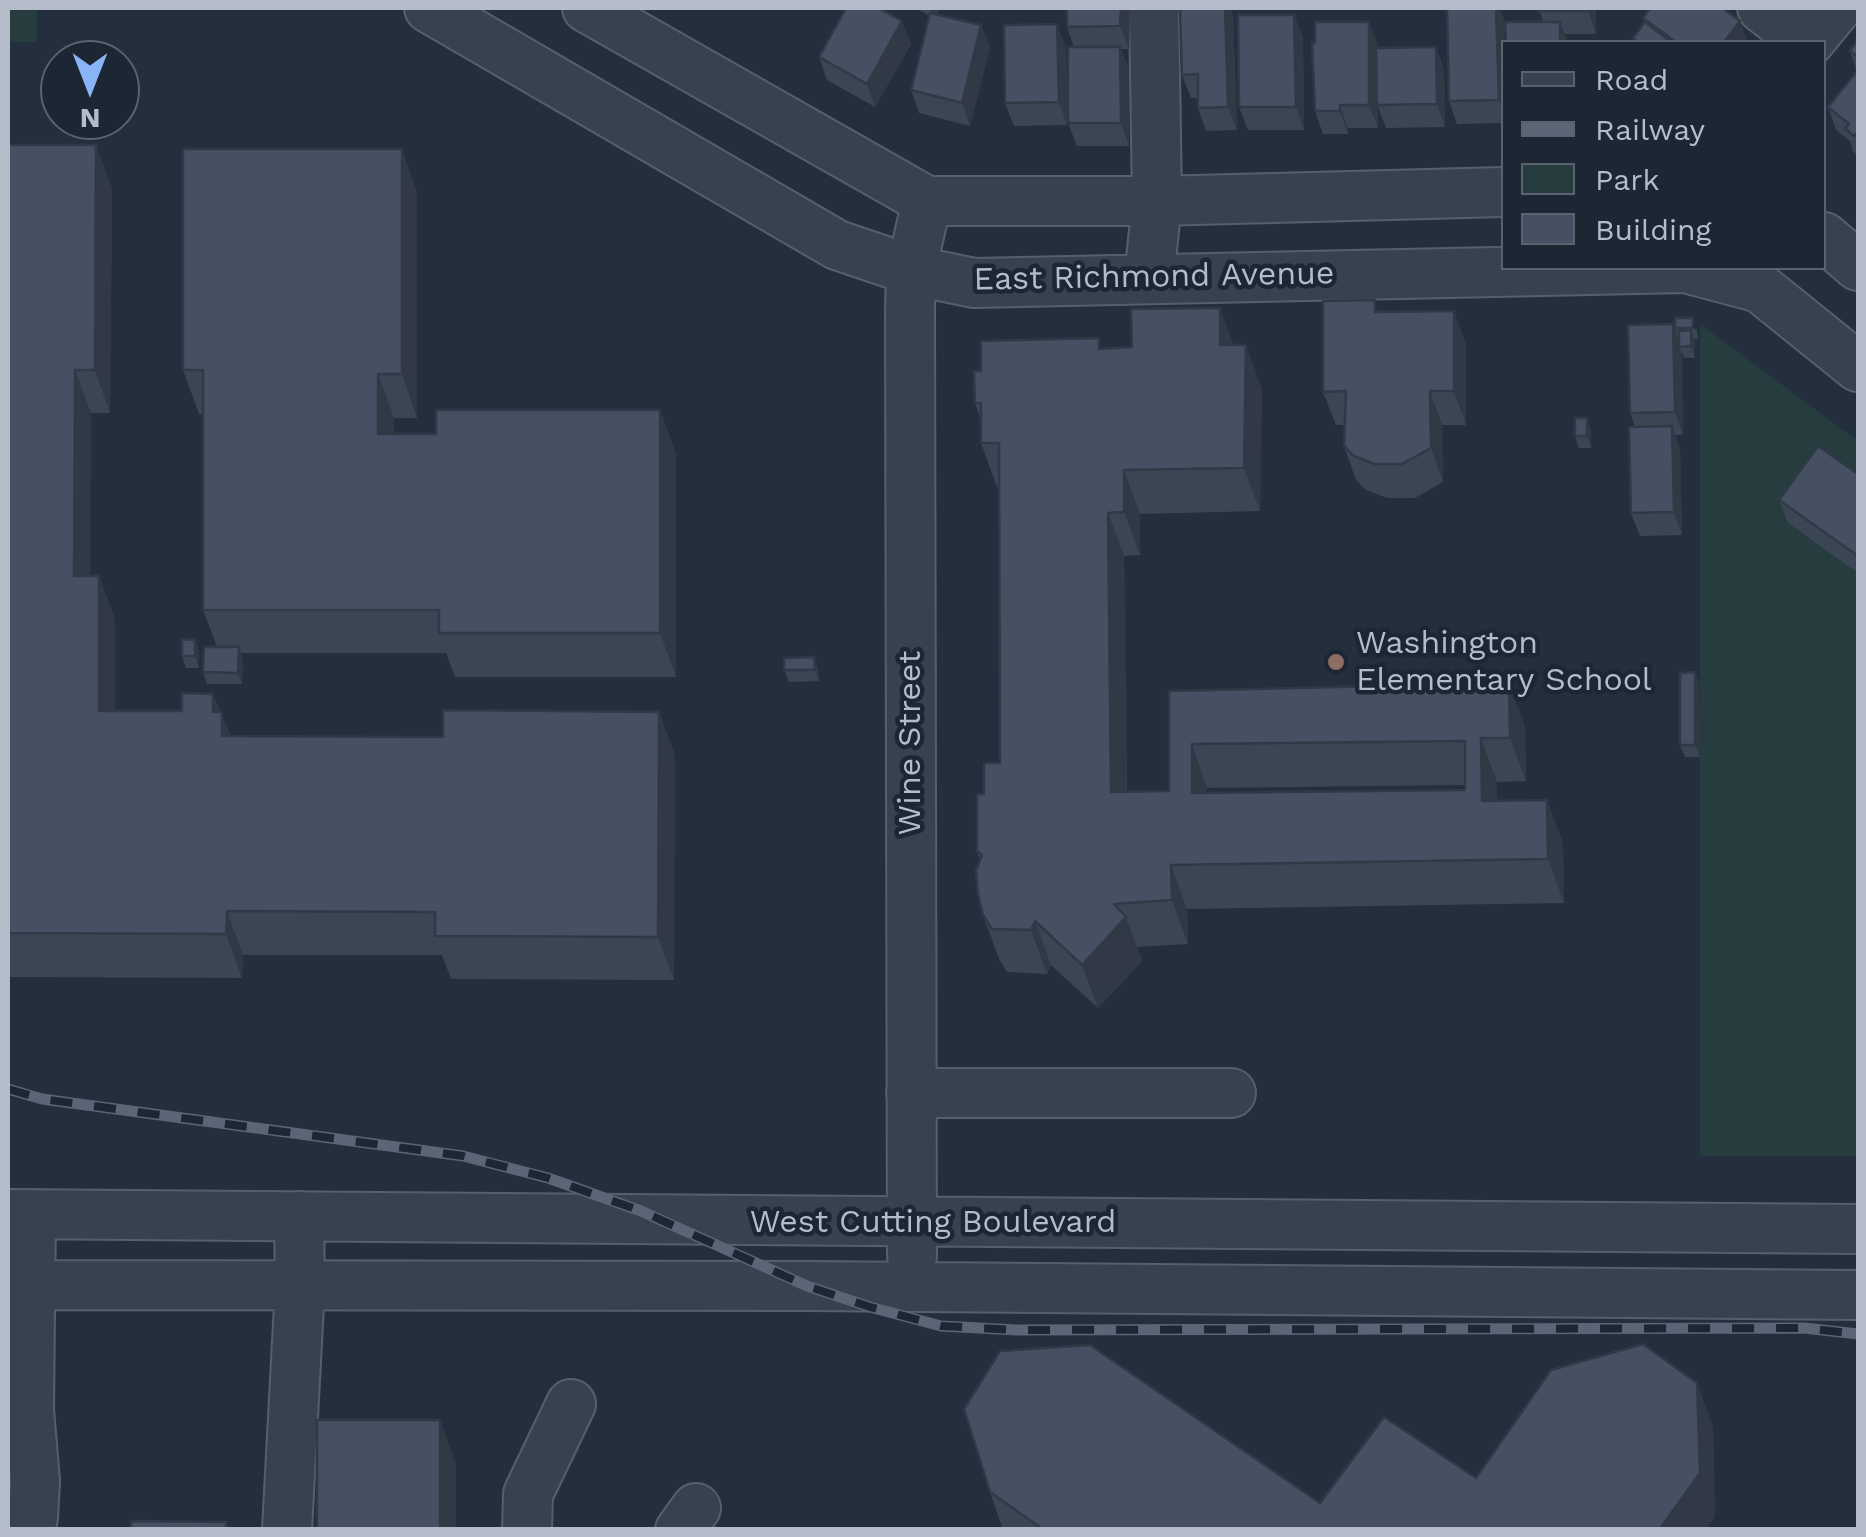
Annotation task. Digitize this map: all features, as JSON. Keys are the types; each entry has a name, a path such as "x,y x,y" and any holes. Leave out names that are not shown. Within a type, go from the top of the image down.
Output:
{"street":[{"name":"East Richmond Avenue","path":"430,8 836,244 911,270 974,283 1596,270"},
{"path":"587,8 927,201 1501,192"},
{"path":"1149,280 1158,200 1154,8"},
{"path":"1762,8 1804,40"},
{"path":"1809,40 1837,8"},
{"name":"Wine Street","path":"911,1287 911,270 927,201"},
{"path":"1826,239 1858,266"},
{"name":"East Richmond Avenue","path":"1722,272 1760,288 1858,367"},
{"path":"911,1093 1231,1093"},
{"path":"19,1214 18,1406 25,1494"},
{"name":"West Cutting Boulevard","path":"19,1214 1858,1228"},
{"path":"287,1530 300,1286 299,1216"},
{"name":"West Cutting Boulevard","path":"19,1285 1858,1295"},
{"path":"526,1530 528,1494 572,1404"}],"green space":[{"path":"8,8 37,8 37,42 8,42"},
{"path":"1700,324 1858,441 1858,1156 1700,1156"}],"building":[{"path":"846,8 878,8 902,21 867,84 819,57"},
{"path":"1067,8 1121,8 1120,26 1067,27"},
{"path":"1180,8 1225,8 1228,107 1198,108 1198,74 1182,75"},
{"path":"1447,8 1496,8 1499,100 1449,101"},
{"path":"1588,8 1588,11 1539,11"},
{"path":"1650,8 1722,8 1740,21 1726,40 1673,40 1643,18"},
{"path":"930,13 981,25 962,103 911,90"},
{"path":"1238,15 1294,15 1296,107 1239,107"},
{"path":"1315,22 1369,22 1369,105 1340,105 1340,111 1315,111"},
{"path":"1505,22 1560,22 1560,40 1506,40"},
{"path":"1645,22 1668,40 1636,40 1633,38"},
{"path":"1057,24 1059,102 1005,103 1004,25"},
{"path":"1858,39 1858,57 1850,51"},
{"path":"1068,47 1120,47 1121,123 1068,123"},
{"path":"1436,47 1437,104 1377,105 1376,48"},
{"path":"1858,70 1858,132 1854,136 1845,128 1849,124 1828,107"},
{"path":"8,145 96,145 95,370 75,370 74,576 99,576 99,711 182,711 182,693 213,694 213,712 222,712 222,736 443,737 443,710 659,712 658,937 435,936 435,912 227,911 226,934 8,933"},
{"path":"183,149 402,149 402,374 378,374 378,434 436,434 436,410 660,410 660,633 439,633 439,610 203,610 203,370 183,370"},
{"path":"1375,300 1375,312 1454,311 1454,391 1430,391 1431,448 1402,464 1375,464 1354,456 1344,446 1346,391 1323,392 1323,301"},
{"path":"1220,308 1220,345 1246,345 1244,468 1124,470 1124,512 1108,513 1111,792 1169,791 1169,691 1509,683 1510,738 1481,738 1482,801 1547,800 1548,859 1171,865 1172,900 1114,904 1126,917 1082,965 1035,921 1031,930 992,929 983,915 978,894 976,871 982,855 977,851 977,794 984,794 984,763 1000,763 999,443 981,443 981,403 975,403 974,371 981,371 981,341 1099,338 1099,349 1132,347 1131,309","holes":["1465,741 1465,790 1192,793 1192,744"]},
{"path":"1675,318 1693,318 1693,328 1675,328"},
{"path":"1673,324 1675,412 1630,413 1628,325"},
{"path":"1691,330 1691,346 1679,347 1679,331"},
{"path":"1575,418 1587,418 1587,436 1575,436"},
{"path":"1672,426 1674,512 1631,513 1629,427"},
{"path":"1818,446 1858,474 1858,556 1779,500"},
{"path":"182,639 195,640 195,656 182,656"},
{"path":"204,647 239,647 238,673 203,672"},
{"path":"814,657 815,670 784,670 784,658"},
{"path":"1695,672 1695,745 1680,745 1680,673"},
{"path":"1643,1344 1697,1383 1700,1473 1659,1530 1044,1530 990,1492 964,1409 1000,1351 1090,1345 1320,1503 1384,1417 1476,1478 1551,1370"},
{"path":"317,1420 440,1420 440,1530 317,1530"},
{"path":"131,1521 226,1522 226,1530 131,1530"}],"railway":[{"path":"8,1089 42,1099 463,1156 548,1178 641,1211 807,1286 941,1326 1017,1330 1804,1328 1858,1334"}],"place":[{"name":"Washington Elementary School","path":"1336,662"}]}
